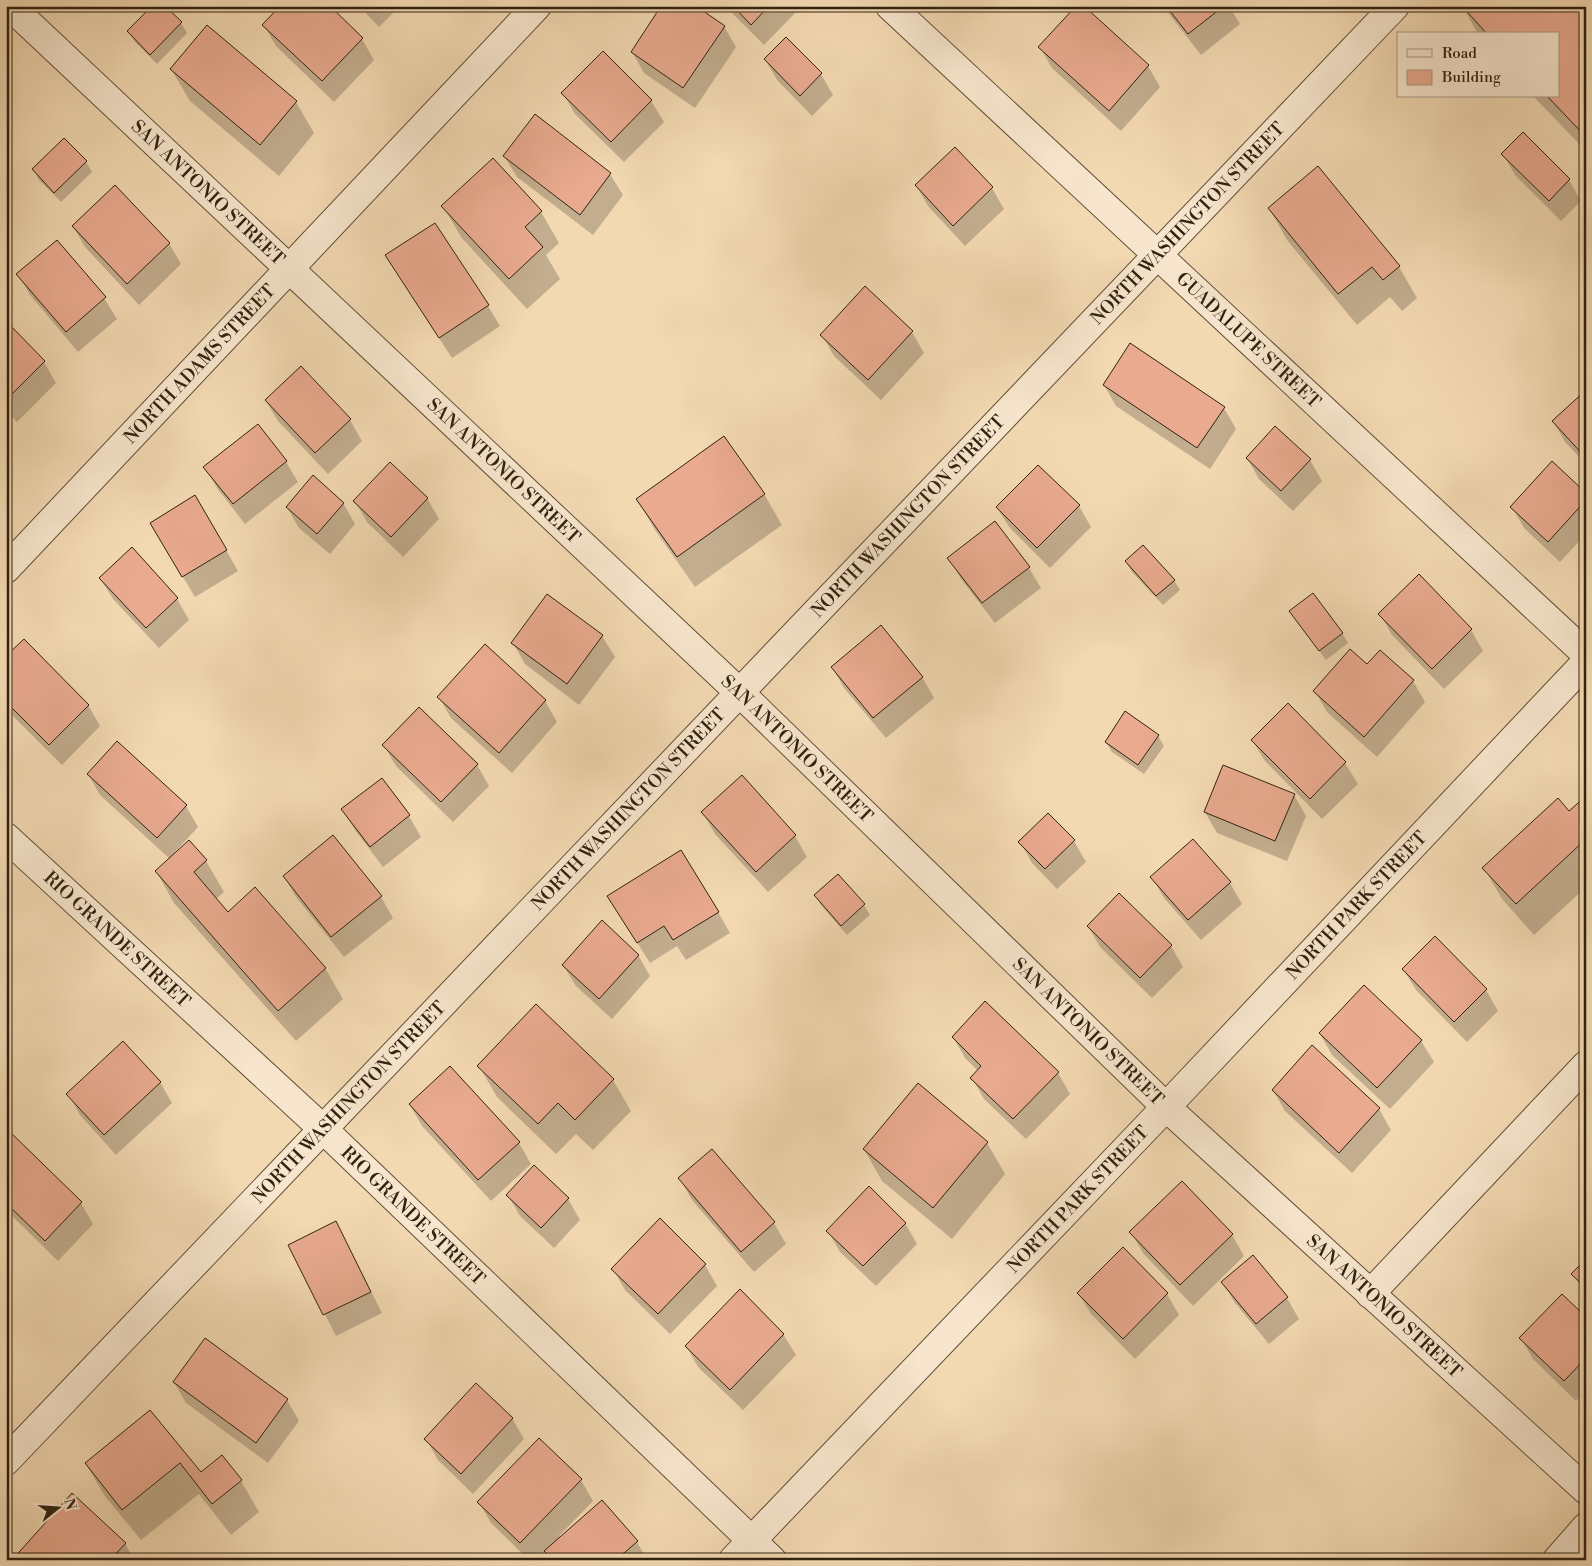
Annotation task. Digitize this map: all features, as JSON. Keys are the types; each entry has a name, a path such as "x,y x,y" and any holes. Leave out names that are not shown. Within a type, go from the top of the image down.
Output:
{"street":[{"name":"SAN ANTONIO STREET","path":"10,6 740,693 1166,1106 1586,1490"},
{"name":"NORTH ADAMS STREET","path":"6,569 537,6"},
{"name":"GUADALUPE STREET","path":"890,6 1586,654"},
{"name":"NORTH WASHINGTON STREET","path":"6,1460 1395,6"},
{"name":"NORTH PARK STREET","path":"733,1560 1586,662"},
{"name":"RIO GRANDE STREET","path":"6,837 324,1129 772,1560"},
{"path":"1370,1294 1586,1065"},
{"path":"1557,1560 1586,1527"}],"building":[{"path":"152,6 165,6 182,22 150,55 127,31"},
{"path":"280,6 330,6 363,38 322,81 262,25"},
{"path":"661,6 696,6 725,26 683,88 631,52"},
{"path":"733,6 769,6 751,25"},
{"path":"1076,6 1084,6 1149,65 1109,111 1038,47"},
{"path":"1166,6 1224,6 1188,34"},
{"path":"1462,6 1586,6 1586,137 1549,98 1560,98 1560,32 1485,32"},
{"path":"207,25 297,101 260,145 170,69"},
{"path":"786,37 822,73 800,96 764,59"},
{"path":"603,51 652,100 611,142 561,93"},
{"path":"535,114 611,173 580,215 503,156"},
{"path":"1523,132 1570,179 1549,201 1501,154"},
{"path":"64,138 87,161 54,193 32,169"},
{"path":"955,147 993,187 953,226 915,185"},
{"path":"493,158 542,211 525,227 543,247 509,279 441,206"},
{"path":"1318,166 1400,266 1383,280 1372,267 1338,294 1268,208"},
{"path":"115,185 170,243 127,284 72,226"},
{"path":"435,223 489,305 439,338 385,255"},
{"path":"57,240 106,297 66,332 16,274"},
{"path":"865,286 913,331 868,380 820,335"},
{"path":"6,321 45,361 6,400"},
{"path":"1130,343 1225,407 1197,448 1103,385"},
{"path":"301,366 351,419 315,453 265,400"},
{"path":"1586,390 1586,458 1552,421"},
{"path":"258,424 287,461 233,504 203,467"},
{"path":"1275,426 1311,459 1281,491 1246,458"},
{"path":"724,436 765,494 677,557 636,499"},
{"path":"1552,461 1586,493 1586,500 1548,542 1510,507"},
{"path":"390,462 428,498 391,537 353,501"},
{"path":"1038,465 1080,505 1037,548 996,507"},
{"path":"313,475 344,503 317,534 286,507"},
{"path":"195,495 227,550 182,577 150,523"},
{"path":"995,521 1030,567 982,603 947,558"},
{"path":"1143,545 1175,580 1156,596 1125,561"},
{"path":"132,547 178,598 146,628 99,578"},
{"path":"1419,574 1472,629 1432,669 1378,614"},
{"path":"1313,593 1343,633 1319,651 1289,611"},
{"path":"547,594 603,635 567,684 511,643"},
{"path":"881,625 923,677 873,718 831,667"},
{"path":"24,639 89,705 49,745 6,702 6,656"},
{"path":"485,644 546,700 499,753 437,697"},
{"path":"1350,649 1367,664 1380,650 1414,680 1364,737 1313,691"},
{"path":"1288,703 1346,762 1310,799 1251,740"},
{"path":"419,707 478,764 441,802 382,745"},
{"path":"1125,711 1159,735 1138,765 1105,742"},
{"path":"117,741 187,805 157,838 87,774"},
{"path":"1223,765 1295,794 1275,841 1204,812"},
{"path":"742,775 796,835 756,872 701,812"},
{"path":"382,778 410,815 370,847 341,809"},
{"path":"1586,796 1586,839 1516,904 1482,868 1558,798 1569,811"},
{"path":"1048,813 1075,840 1045,869 1018,842"},
{"path":"333,835 382,896 331,937 283,876"},
{"path":"1193,839 1231,882 1188,920 1150,877"},
{"path":"189,840 207,860 194,872 228,912 255,887 326,968 278,1011 155,871"},
{"path":"681,850 719,912 673,940 664,926 637,943 607,896"},
{"path":"838,874 865,904 841,926 814,895"},
{"path":"1119,893 1172,945 1140,978 1087,926"},
{"path":"602,920 639,955 599,999 562,965"},
{"path":"1435,936 1487,989 1454,1022 1402,969"},
{"path":"1364,985 1422,1040 1377,1088 1319,1033"},
{"path":"985,1001 1059,1072 1013,1119 970,1078 981,1066 952,1037"},
{"path":"536,1004 614,1079 575,1120 558,1103 538,1124 477,1066"},
{"path":"123,1041 161,1082 104,1135 66,1094"},
{"path":"1312,1045 1380,1108 1339,1153 1272,1090"},
{"path":"450,1066 520,1142 478,1180 409,1104"},
{"path":"918,1083 988,1142 933,1208 863,1149"},
{"path":"6,1128 82,1202 45,1241 6,1203"},
{"path":"712,1149 775,1222 741,1252 678,1178"},
{"path":"534,1165 569,1198 541,1228 506,1195"},
{"path":"1182,1181 1233,1234 1180,1285 1129,1232"},
{"path":"869,1186 906,1223 863,1266 826,1231"},
{"path":"660,1218 706,1264 658,1314 611,1269"},
{"path":"336,1221 371,1292 323,1315 288,1245"},
{"path":"1123,1247 1168,1293 1123,1339 1077,1293"},
{"path":"1253,1255 1288,1297 1256,1324 1221,1282"},
{"path":"1586,1259 1586,1288 1571,1274"},
{"path":"740,1289 784,1334 730,1390 685,1346"},
{"path":"1562,1294 1586,1317 1586,1358 1564,1381 1519,1338"},
{"path":"205,1338 288,1399 256,1443 173,1382"},
{"path":"476,1383 513,1418 461,1474 424,1439"},
{"path":"150,1410 201,1472 222,1455 242,1480 212,1504 180,1463 122,1510 85,1463"},
{"path":"539,1438 582,1479 520,1543 477,1502"},
{"path":"72,1493 126,1543 110,1560 12,1560"},
{"path":"602,1500 638,1541 616,1560 552,1560 544,1551"}]}
